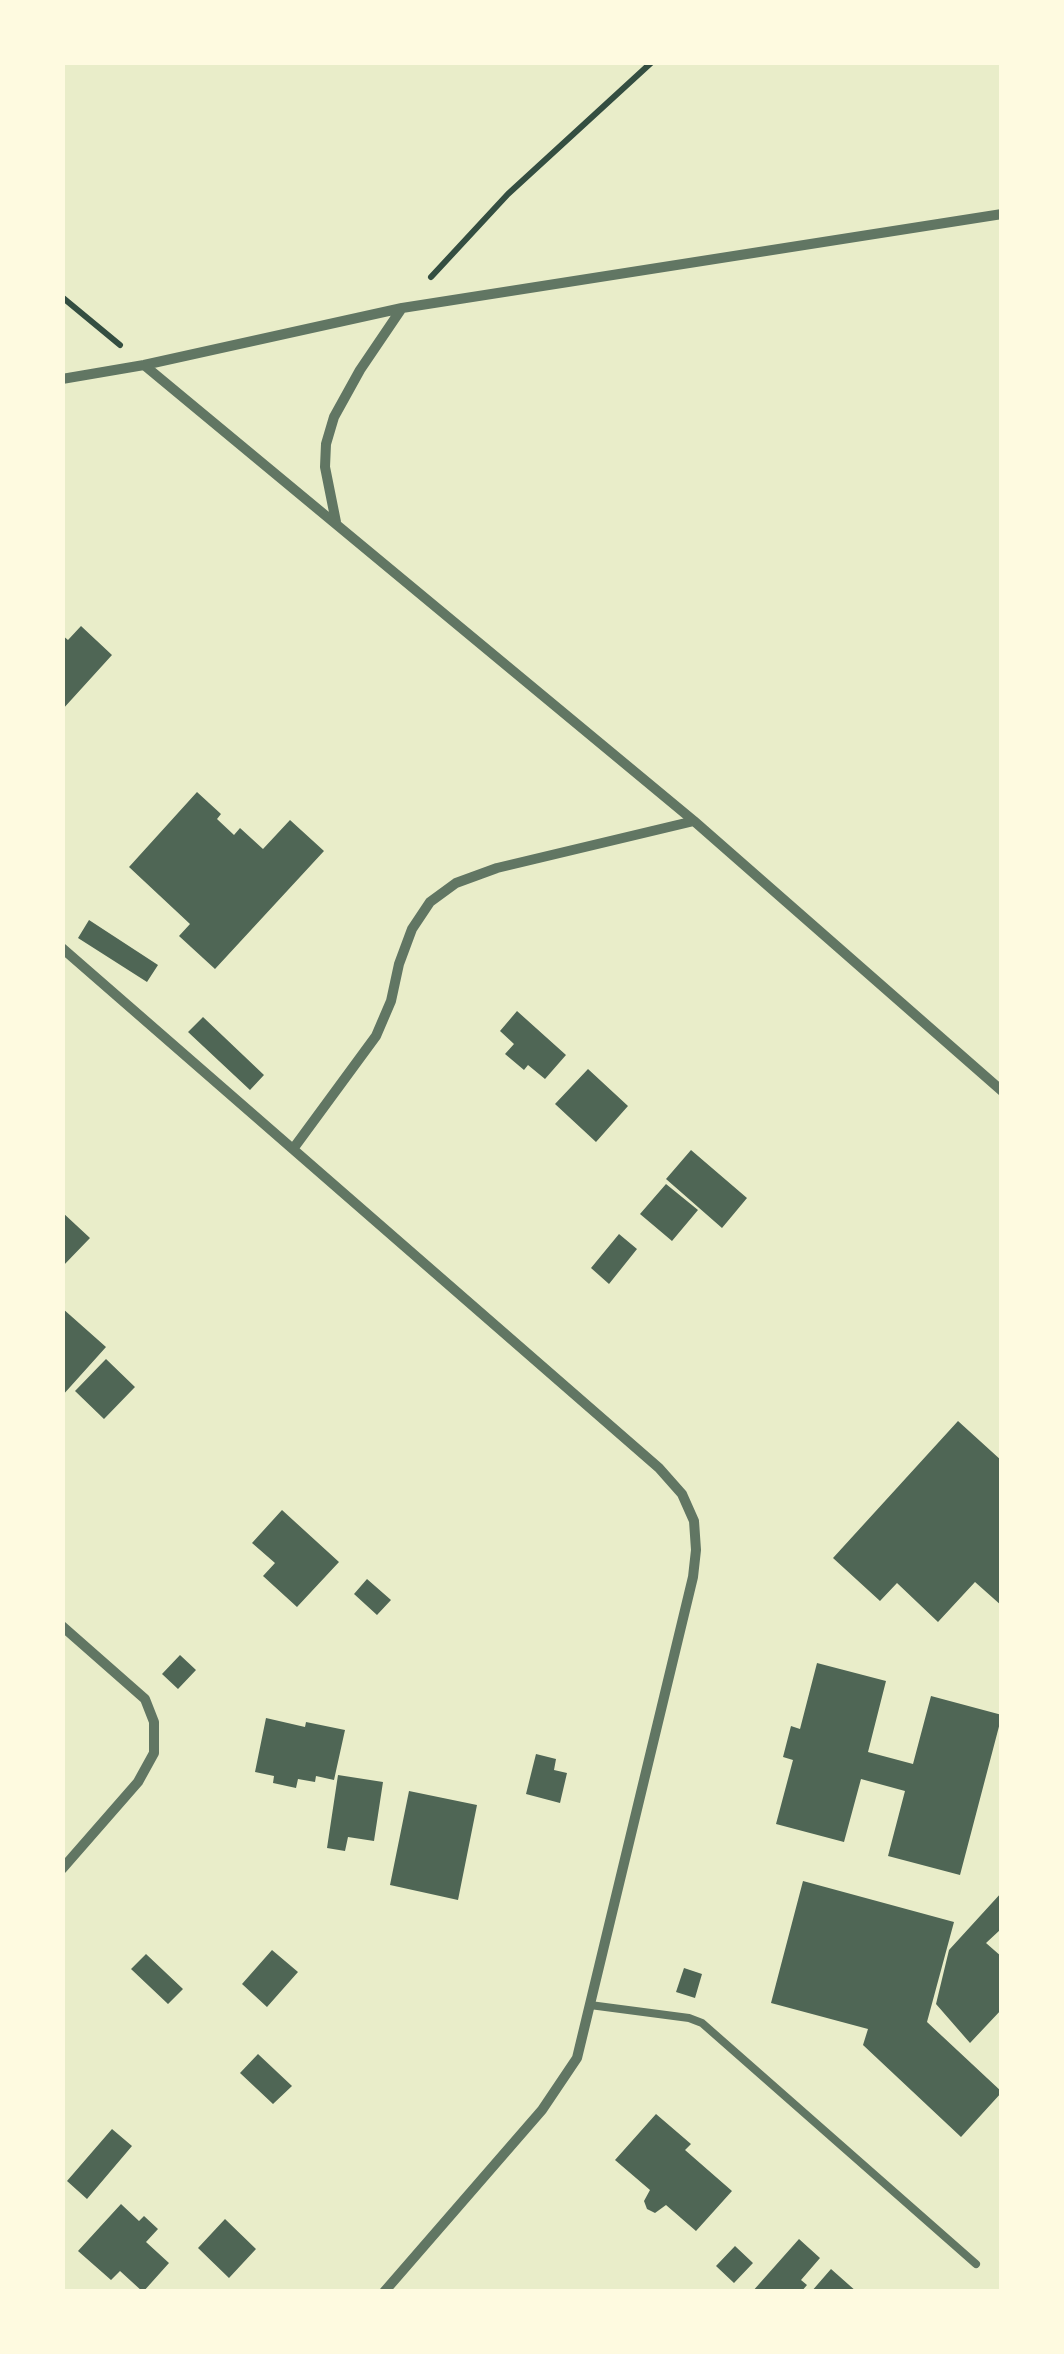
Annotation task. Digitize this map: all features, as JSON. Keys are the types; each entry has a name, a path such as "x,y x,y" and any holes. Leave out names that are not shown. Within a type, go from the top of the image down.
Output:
{"street":[{"path":"62,379 144,365 402,308 1002,214"},
{"path":"336,523 325,467 326,444 345,394 402,308"},
{"path":"144,365 694,822 1002,1091"},
{"path":"294,1149 376,1036 391,1001 412,929 430,902 456,882 497,868 694,822"},
{"path":"62,948 659,1468 682,1494 694,1521 696,1550 692,1577 581,2047 542,2110 384,2292"},
{"path":"62,1626 145,1698 154,1722 154,1753 138,1782 62,1869"}],"lane":[{"path":"590,2005 689,2018 702,2024 976,2264"}],"path":[{"path":"402,308 508,194 652,62"},
{"path":"62,298 144,365"}],"building":[{"path":"81,626 112,655 62,710 62,635 68,640"},
{"path":"197,792 221,814 217,819 234,835 240,828 263,849 290,820 324,851 215,969 179,936 190,924 129,867"},
{"path":"89,920 158,965 147,982 78,938"},
{"path":"517,1011 566,1055 545,1079 528,1065 524,1070 505,1054 514,1044 500,1031"},
{"path":"203,1017 264,1075 250,1090 188,1032"},
{"path":"588,1069 628,1106 596,1142 555,1104"},
{"path":"691,1150 747,1198 722,1228 666,1179"},
{"path":"666,1184 698,1210 672,1241 640,1214"},
{"path":"62,1212 90,1238 62,1267"},
{"path":"619,1234 637,1249 609,1284 591,1268"},
{"path":"62,1308 106,1347 62,1396"},
{"path":"106,1359 135,1387 104,1419 75,1391"},
{"path":"958,1421 1002,1461 1002,1606 975,1582 938,1622 897,1583 880,1601 833,1558"},
{"path":"282,1510 339,1562 297,1607 263,1576 275,1563 252,1543"},
{"path":"367,1579 391,1600 377,1615 354,1594"},
{"path":"180,1655 196,1670 178,1689 162,1674"},
{"path":"817,1663 886,1681 868,1752 913,1764 931,1696 1002,1715 960,1875 888,1856 905,1791 861,1779 844,1842 776,1824 793,1760 783,1757 791,1726 800,1729"},
{"path":"266,1718 305,1727 306,1722 345,1730 334,1780 316,1776 315,1782 298,1779 296,1788 273,1783 274,1776 255,1772"},
{"path":"536,1754 556,1759 554,1770 567,1773 560,1803 526,1794"},
{"path":"338,1775 383,1782 374,1841 348,1837 345,1851 327,1848"},
{"path":"409,1791 477,1805 458,1900 390,1885"},
{"path":"803,1881 954,1922 927,2022 1002,2092 961,2137 863,2045 868,2029 771,2003"},
{"path":"1002,1892 1000,1930 986,1943 1002,1957 1002,2009 970,2043 936,2004 949,1950"},
{"path":"272,1950 298,1972 267,2007 242,1984"},
{"path":"146,1954 183,1989 168,2004 131,1969"},
{"path":"684,1968 702,1974 695,1998 676,1992"},
{"path":"258,2054 292,2086 273,2104 240,2073"},
{"path":"656,2114 691,2144 685,2150 732,2191 696,2231 666,2205 655,2213 647,2209 644,2201 650,2190 615,2160"},
{"path":"112,2129 132,2146 87,2199 67,2181"},
{"path":"121,2204 139,2221 144,2216 158,2229 146,2242 169,2263 143,2292 120,2271 111,2280 78,2251"},
{"path":"225,2219 256,2249 229,2278 198,2248"},
{"path":"799,2239 820,2258 801,2280 807,2285 801,2292 752,2292"},
{"path":"735,2246 753,2263 734,2283 716,2266"},
{"path":"831,2269 857,2292 811,2292"}]}
